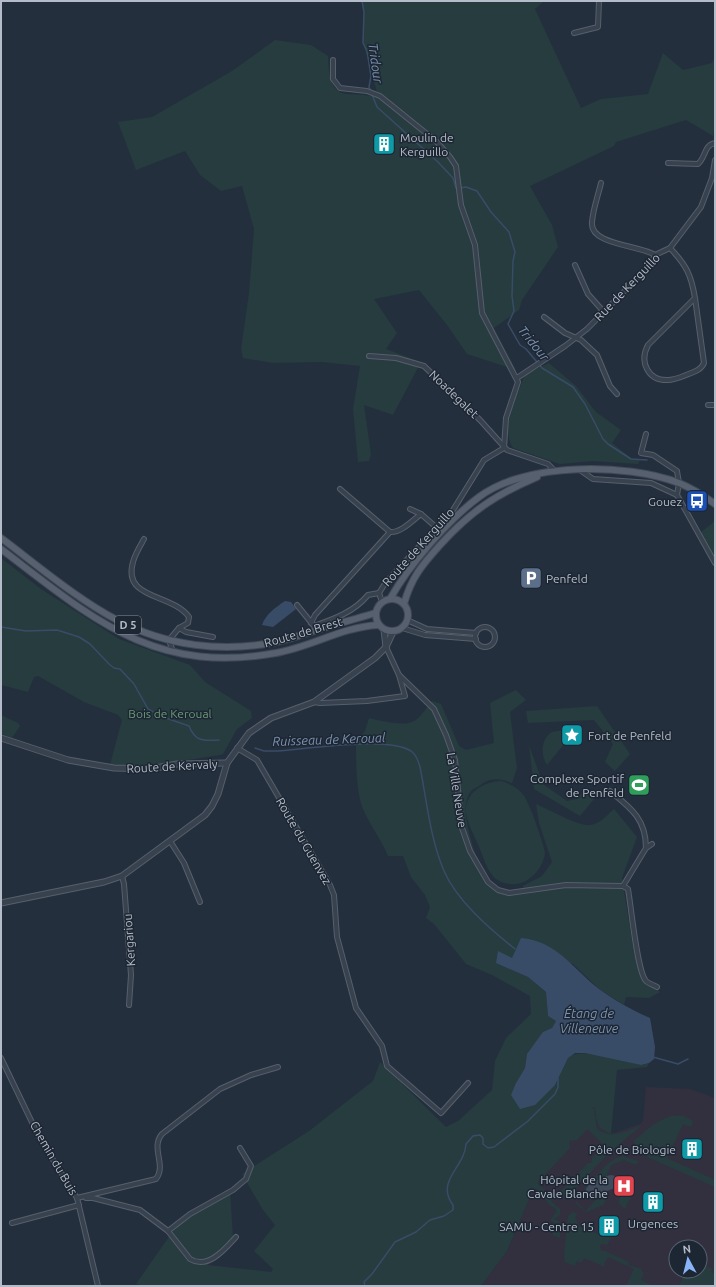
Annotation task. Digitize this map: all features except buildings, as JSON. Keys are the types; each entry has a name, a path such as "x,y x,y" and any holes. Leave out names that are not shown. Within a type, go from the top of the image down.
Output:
{"main road":[{"path":"390,599 402,578 428,547 480,496 510,482 555,471 580,470 636,472 679,483 715,504"},
{"path":"404,604 395,599 382,602 375,613 378,625 384,630 393,632 402,628 408,615 404,604 409,585 422,566 466,518 491,499 515,486 546,473"},
{"name":"Route de Brest","path":"1,538 74,592 117,620 149,634 169,640 206,646 233,648 260,645 278,642 375,613"},
{"name":"Route de Brest","path":"1,549 73,603 112,629 142,644 173,652 208,657 235,658 263,655 283,652 353,629 378,625"}],"street":[{"path":"574,33 598,26 599,1"},
{"path":"333,60 333,79 340,88 367,92 380,96 437,142 456,166 461,205 471,233 478,260 479,292 482,313 517,378 518,386 506,418 504,448 548,464 555,471"},
{"path":"668,162 698,164 702,161 710,144 715,143"},
{"name":"Rue de Kerguillo","path":"517,378 587,329 603,311 650,266 655,255 670,248 700,207 713,178 715,160"},
{"path":"601,183 591,223 596,235 602,239 646,250 655,255"},
{"path":"670,248 683,262 692,280 695,298 704,363 702,368 697,371 674,379 661,380 648,371 643,357 645,350 648,345 695,298"},
{"path":"575,265 588,294 603,311"},
{"path":"544,316 565,333 576,337 597,355 610,386 617,394"},
{"name":"Noadegalet","path":"369,356 396,358 424,366 480,420 504,448"},
{"path":"708,405 715,405"},
{"path":"646,434 641,453 653,455 677,471 679,483 677,495"},
{"name":"Route de Kerguillo","path":"379,593 386,582 437,528 457,504 484,460 504,448"},
{"path":"580,470 593,479 651,483 677,495 715,563"},
{"path":"340,489 390,532"},
{"path":"410,509 421,514 437,528"},
{"path":"311,623 315,615 390,532 399,530 421,514"},
{"path":"144,539 133,562 131,574 134,583 138,589 175,604 189,617 188,622 179,628 169,640 173,652"},
{"path":"297,605 314,626 333,619 361,603 368,595 379,593 382,602"},
{"path":"407,620 427,629 476,632 480,628 487,627 493,630 495,637 493,643 486,647 480,645 476,639 476,632"},
{"path":"179,628 186,632 213,637"},
{"path":"402,628 425,636 476,639"},
{"path":"314,702 320,703 367,700 405,696 400,675 386,647 384,630"},
{"path":"1,903 104,882 122,876 205,815 212,806 227,763 249,733 262,723 314,702 375,658 386,647 393,632"},
{"name":"La Ville Neuve","path":"400,675 434,709 446,735 455,760 462,828 470,851 488,882 498,890 509,893 566,886 623,886"},
{"name":"Route de Kervaly","path":"1,738 68,760 114,768 150,769 176,764 227,763"},
{"name":"Route du Guenvez","path":"237,748 257,760 330,885 334,895 337,937 356,1008 382,1046 387,1066 441,1113 468,1083"},
{"path":"610,791 633,810 643,826 646,848"},
{"path":"170,842 184,863 200,902"},
{"path":"652,844 646,848 623,886 628,889 637,951 642,973 646,981 657,987"},
{"name":"Kergariou","path":"122,876 124,884 131,975 129,1005"},
{"name":"Chemin du Buis","path":"1,1058 40,1139 77,1198 98,1286"},
{"path":"77,1198 156,1179 160,1174 161,1167 157,1145 162,1134 220,1089 251,1075 278,1067"},
{"path":"168,1231 190,1214 233,1190 246,1179 251,1166 240,1148"},
{"path":"77,1198 94,1198 140,1210 168,1231 190,1259 195,1262 204,1261 222,1253 236,1237"},
{"path":"12,1223 79,1205"}],"shaded area":[{"name":"Hôpital de la Cavale Blanche","path":"646,1087 690,1089 715,1098 715,1286 481,1286 507,1251 530,1197 531,1189 588,1106 595,1108 597,1124 604,1131 611,1134 640,1124 643,1121"}],"green space":[{"path":"362,1 544,1 535,9 581,108 601,99 648,94 663,53 683,70 712,63 715,57 715,124 713,136 686,120 616,142 614,146 530,186 552,225 558,247 522,300 519,310 494,328 516,370 467,354 447,325 419,290 374,299 397,333 386,349 421,362 393,415 364,405 371,454 369,461 358,462 353,409 360,366 321,362 273,363 243,358 241,349 249,293 254,229 242,186 221,191 200,175 185,151 136,170 118,122 152,117 232,71 275,40 311,45 328,56 331,80 337,90 341,93 375,97 377,92 363,43 364,12"},
{"path":"549,363 576,386 596,412 621,430 612,443 631,458 640,460 638,464 593,461 560,464 513,448 509,440 508,431 510,413 523,379 527,373"},
{"path":"715,521 715,558 701,532"},
{"name":"Bois de Keroual","path":"1,558 41,589 119,639 190,665 205,682 251,711 252,718 237,729 223,754 220,755 142,767 110,765 122,720 118,715 84,702 38,676 34,677 28,692 1,685"},
{"path":"516,690 526,700 510,712 517,768 512,783 505,780 494,779 486,781 472,790 468,797 466,817 468,828 479,868 483,875 492,885 497,888 516,892 524,891 523,886 542,876 552,862 539,823 536,804 571,821 586,825 591,825 598,822 614,809 637,837 622,878 634,952 642,978 660,992 649,998 626,997 624,1005 599,989 573,964 515,949 515,954 512,958 497,963 528,977 546,992 548,1016 556,1021 552,1028 527,1054 525,1068 516,1083 555,1085 567,1059 575,1054 593,1054 641,1065 649,1063 647,1067 617,1070 611,1134 631,1130 642,1125 609,1153 568,1196 562,1197 559,1193 588,1163 592,1163 592,1158 604,1145 587,1129 577,1140 569,1141 570,1148 537,1183 554,1198 551,1201 560,1209 560,1215 554,1219 560,1222 560,1238 552,1235 557,1224 551,1221 551,1219 557,1211 548,1203 538,1190 531,1189 530,1197 507,1251 481,1286 144,1286 136,1284 182,1218 230,1190 233,1237 208,1265 271,1272 273,1269 254,1251 275,1225 263,1210 242,1174 309,1131 373,1081 380,1062 446,1127 458,1121 492,1090 495,1061 506,1038 531,1014 530,996 492,975 466,964 434,924 426,918 430,907 425,895 411,877 403,856 388,856 363,809 359,794 356,767 356,742 365,731 369,718 385,722 412,722 420,716 432,701 441,704 459,746 466,750 494,743 490,703","holes":["590,1107 595,1108 598,1124 603,1130 611,1134 597,1129 594,1109"]},
{"path":"597,706 630,754 615,771 605,762 613,744 594,720 528,723 526,711"},
{"path":"1,715 18,723 20,726 12,738 1,734"},
{"path":"565,730 573,733 547,765 543,752 545,739 552,732"},
{"path":"529,745 543,784 567,801 577,799 584,790 594,799 580,816 534,789"},
{"path":"502,781 517,789 524,796 536,824 545,853 542,864 536,873 526,881 518,884 504,883 496,879 490,873 466,813 468,800 476,790 488,783"},
{"path":"671,1116 684,1116 693,1121 691,1127 683,1124 667,1158 715,1180 715,1187 634,1151 636,1147 634,1141 656,1123"},
{"path":"623,1156 639,1161 636,1165 624,1160 611,1165 606,1178 593,1183 585,1191 584,1190 594,1176 595,1177 604,1167 618,1157"},
{"path":"634,1190 625,1209 618,1203 621,1195"},
{"path":"603,1191 608,1196 603,1205 586,1212 575,1203 577,1202 586,1211"},
{"path":"573,1212 577,1214 575,1217 579,1226 602,1236 614,1232 607,1245 600,1245 601,1251 605,1251 629,1262 628,1265 642,1269 641,1271 644,1273 641,1280 653,1286 626,1286 634,1269 608,1257 604,1264 605,1267 584,1258 581,1263 577,1261 575,1266 565,1262 564,1254 568,1216"},
{"path":"708,1267 713,1269 711,1272 715,1274 715,1286 679,1286 682,1279 708,1279"}],"water":[{"path":"285,601 291,602 296,609 273,627 262,625 263,621 268,615"},
{"name":"Étang de Villeneuve","path":"521,938 534,940 545,944 563,957 599,989 623,1005 650,1018 655,1047 654,1059 649,1063 641,1065 585,1053 575,1053 568,1058 555,1085 535,1105 520,1109 511,1095 525,1068 527,1054 543,1032 552,1028 556,1021 548,1016 546,992 528,977 496,963 498,951 512,958"}],"waterway":[{"name":"Tridour","path":"362,1 364,12 363,43 367,51 371,76 369,87 377,107 438,162 453,178 456,188"},
{"name":"Tridour","path":"460,188 466,187 477,191 491,212 509,232 515,252 513,261 512,296 514,311 508,324 520,345 526,349 542,368 573,387 585,404 603,439 608,444 631,459 647,460"},
{"name":"Ruisseau de Keroual","path":"1,627 26,631 57,630 79,637 90,644 114,668 120,669 134,684 148,709 163,717 189,726 194,735 200,739 219,740"},
{"name":"Ruisseau de Keroual","path":"255,748 264,751 277,751 327,746 384,744 411,751 416,756 420,767 429,820 435,846 444,871 457,893 475,914 515,949"},
{"path":"653,1057 678,1064 688,1059"},
{"path":"365,1286 364,1282 372,1274 395,1242 416,1232 430,1220 444,1216 453,1210 453,1205 448,1196 447,1189 449,1181 461,1160 466,1144 473,1136 480,1135 483,1138 483,1144 488,1148 494,1147 528,1121 555,1094 558,1087 558,1078"}],"taxiway":[{"path":"593,1191 598,1187 611,1182"}],"place":[{"name":"Moulin de Kerguillo","path":"384,144"},
{"name":"Gouez","path":"697,501"},
{"name":"Penfeld","path":"531,578"},
{"name":"Fort de Penfeld","path":"572,735"},
{"name":"Complexe Sportif de Penfeld","path":"639,785"},
{"name":"Pôle de Biologie","path":"692,1149"},
{"name":"Hôpital de la Cavale Blanche","path":"624,1186"},
{"name":"Urgences","path":"653,1202"},
{"name":"SAMU - Centre 15","path":"609,1226"}]}
